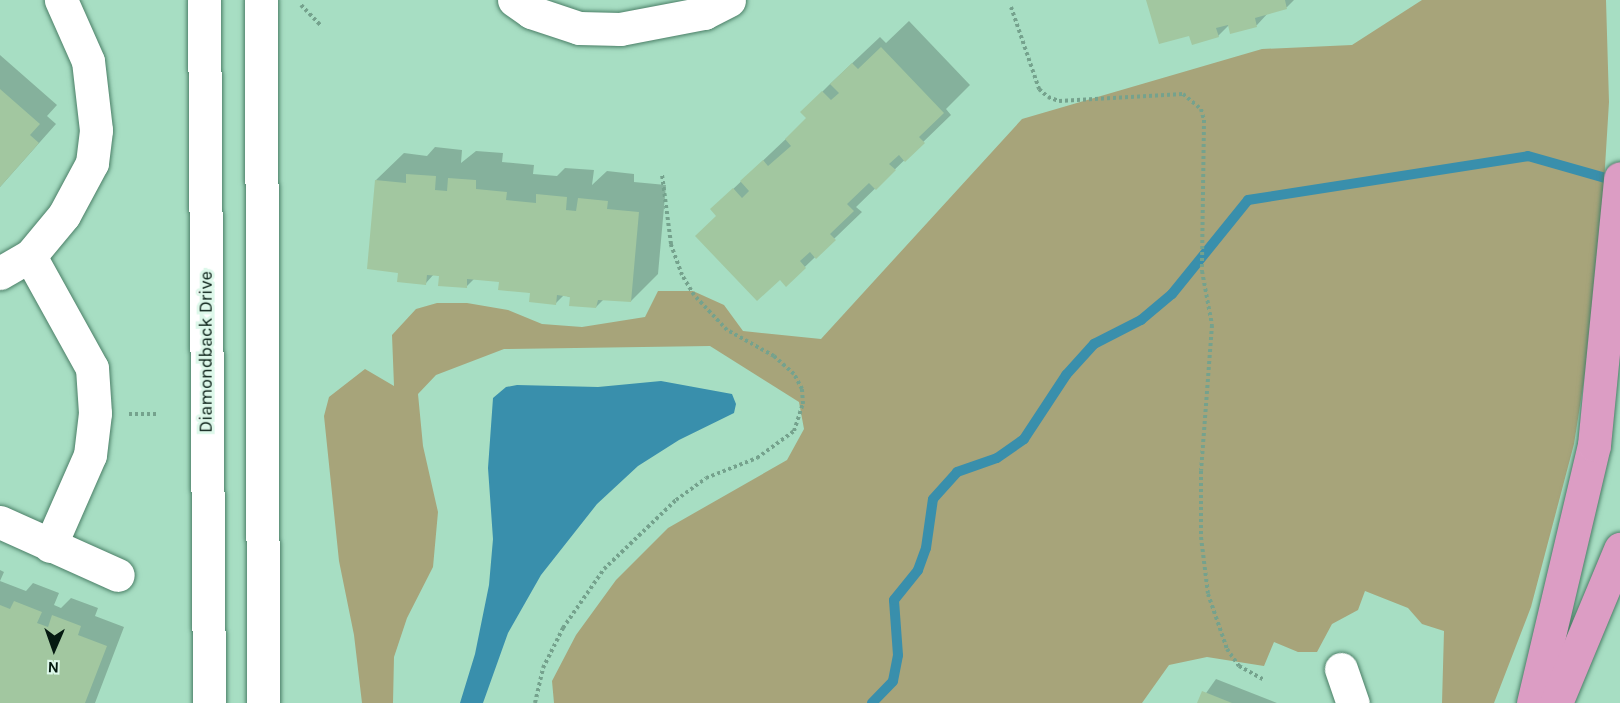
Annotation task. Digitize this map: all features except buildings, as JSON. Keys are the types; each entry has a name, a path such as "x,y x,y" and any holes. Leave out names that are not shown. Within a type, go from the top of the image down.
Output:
{"main road":[{"path":"1533,703 1594,445 1619,193"},
{"path":"1556,703 1620,549"}],"street":[{"path":"0,273 30,256 64,215 92,163 96,130 88,61 61,0"},
{"name":"Diamondback Drive","path":"204,0 209,703"},
{"path":"261,0 263,703"},
{"path":"514,0 531,12 579,28 620,29 704,13 729,0"},
{"path":"30,256 92,368 95,413 90,455 50,546"},
{"path":"0,522 118,575"},
{"path":"1341,669 1353,703"}],"path":[{"path":"301,5 320,25"},
{"path":"1011,8 1039,89 1048,98 1059,101 1162,93 1184,94 1193,100 1204,120 1202,271 1212,325 1201,471 1201,537 1208,594 1227,649 1239,666 1264,680"},
{"path":"535,703 543,669 563,628 604,569 676,500 706,478 757,458 794,431 803,404 802,389 795,374 774,356 727,330 694,295 682,275 671,244 662,175"}],"shaded area":[{"path":"1422,0 1606,0 1609,102 1597,297 1574,444 1531,607 1494,703 1442,703 1444,631 1422,624 1408,608 1365,591 1358,610 1332,624 1317,652 1298,652 1274,642 1264,666 1207,657 1169,665 1142,703 554,703 552,681 576,635 616,580 668,528 787,460 804,429 799,402 710,346 504,349 436,375 418,394 423,446 438,512 433,567 407,618 394,657 393,703 362,703 354,635 339,561 324,416 329,397 365,369 394,386 392,335 416,309 437,303 467,303 508,310 542,324 582,327 645,317 658,291 693,291 724,305 743,331 821,339 1022,119 1262,49 1352,45"}],"water":[{"path":"661,381 732,394 736,404 734,413 679,440 638,466 597,504 541,575 508,633 483,703 460,703 475,654 489,585 493,539 488,468 493,398 506,387 517,385 598,387"}],"waterway":[{"path":"872,703 893,681 898,655 894,600 918,570 926,548 933,499 957,472 997,458 1024,439 1066,375 1094,344 1141,320 1172,294 1248,200 1528,156 1616,181"}]}
